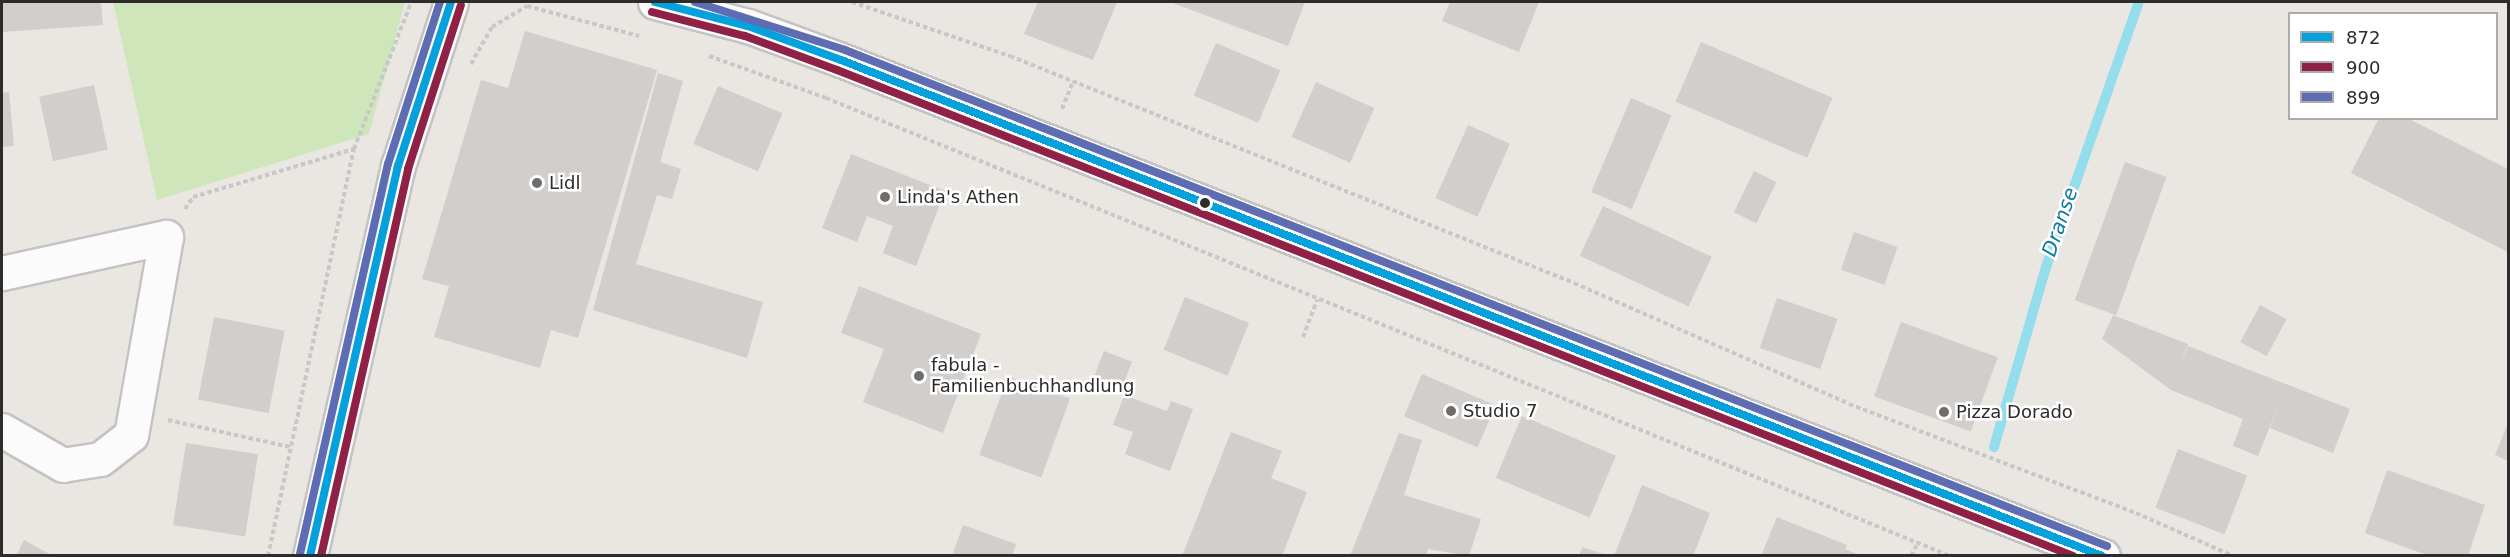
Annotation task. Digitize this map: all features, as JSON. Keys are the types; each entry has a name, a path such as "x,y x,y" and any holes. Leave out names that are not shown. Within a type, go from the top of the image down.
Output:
{"main road":[{"path":"310,555 398,166 451,2"},
{"path":"655,2 748,26 841,60 2103,555"},
{"path":"2,273 166,237 131,435 100,459 63,465 2,430"}],"path":[{"path":"267,555 354,149 411,2"},
{"path":"852,2 1073,82 1574,283 1849,404 2136,513 2234,555"},
{"path":"469,67 492,27 527,6 652,39"},
{"path":"698,53 826,98 1317,300 1950,555"},
{"path":"1059,117 1073,82"},
{"path":"166,237 193,197 354,149"},
{"path":"1303,337 1317,300"},
{"path":"135,412 290,447"},
{"path":"1911,555 1918,542"}],"green space":[{"path":"113,2 405,2 369,134 157,200"}],"building":[{"path":"2,2 101,2 103,25 2,32"},
{"path":"1038,2 1117,2 1093,60 1024,34"},
{"path":"1170,2 1305,2 1288,46"},
{"path":"1450,2 1539,2 1519,52 1442,21"},
{"name":"Lidl","path":"525,31 657,70 578,338 551,330 540,368 434,337 449,286 422,279 481,80 508,88"},
{"path":"1701,42 1833,98 1807,158 1676,102"},
{"path":"1216,43 1280,70 1258,123 1194,95"},
{"path":"658,73 683,81 660,162 681,169 672,199 657,195 636,264 763,302 747,358 593,310"},
{"path":"1316,82 1374,108 1350,163 1292,137"},
{"path":"94,85 108,150 53,161 39,97"},
{"path":"718,86 782,113 758,171 693,144"},
{"path":"9,92 14,146 2,147 2,93"},
{"path":"1631,98 1672,115 1632,209 1591,192"},
{"path":"2378,120 2411,120 2508,169 2508,252 2351,173"},
{"path":"1468,125 1510,144 1477,217 1435,198"},
{"path":"851,154 945,191 916,266 883,253 893,226 867,216 857,242 822,228"},
{"path":"2125,162 2166,177 2116,315 2075,300"},
{"path":"1754,171 1776,182 1756,223 1734,212"},
{"path":"1603,206 1712,257 1689,307 1580,256"},
{"path":"1854,232 1897,247 1884,285 1841,270"},
{"name":"fabula - Familienbuchhandlung","path":"859,286 981,334 943,433 863,402 884,349 841,333"},
{"path":"1185,297 1249,323 1228,376 1164,350"},
{"path":"1777,298 1838,319 1820,369 1760,348"},
{"path":"2260,305 2286,319 2267,356 2240,342"},
{"path":"2113,315 2188,344 2179,367 2188,346 2350,409 2333,453 2270,428 2281,399 2258,456 2233,446 2243,419 2171,390 2102,339"},
{"path":"214,317 285,331 269,413 198,399"},
{"path":"1901,322 1998,357 1971,431 1874,396"},
{"path":"1104,351 1132,362 1121,390 1093,379"},
{"name":"Studio 7","path":"1422,374 1496,405 1478,448 1404,416"},
{"path":"1008,376 1070,399 1041,478 979,455"},
{"path":"1124,395 1167,411 1171,401 1193,409 1170,471 1125,454 1133,432 1113,425"},
{"path":"1522,416 1616,456 1590,518 1496,478"},
{"path":"2508,423 2508,461 2495,455"},
{"path":"1231,432 1282,451 1271,478 1307,492 1282,556 1182,556"},
{"path":"1399,433 1422,440 1404,495 1481,519 1469,556 1428,549 1426,556 1350,556"},
{"path":"186,443 258,454 245,536 173,525"},
{"path":"2178,449 2247,476 2225,534 2155,508"},
{"path":"2387,470 2485,505 2468,556 2430,556 2365,533"},
{"path":"1642,485 1710,513 1693,556 1614,556"},
{"path":"1777,517 1847,545 1845,549 1862,556 1761,556"},
{"path":"963,525 1016,544 1012,556 952,556"},
{"path":"24,540 53,556 16,556"},
{"path":"1582,547 1606,555 1579,556"}],"waterway":[{"name":"Dranse","path":"1994,447 2046,267 2139,2"}],"transit line":[{"name":"899","path":"300,554 388,164 440,2"},
{"name":"872","path":"310,556 398,166 451,2"},
{"name":"872","path":"655,2 748,26 841,60 2102,556"},
{"name":"899","path":"695,2 845,50 2107,546"},
{"name":"900","path":"321,556 408,169 461,5"},
{"name":"900","path":"652,12 745,36 837,70 2073,556"}],"place":[{"name":"Lidl","path":"537,183"},
{"name":"Linda's Athen","path":"885,197"},
{"name":"fabula - Familienbuchhandlung","path":"919,376"},
{"name":"Studio 7","path":"1451,411"},
{"name":"Pizza Dorado","path":"1944,412"}]}
